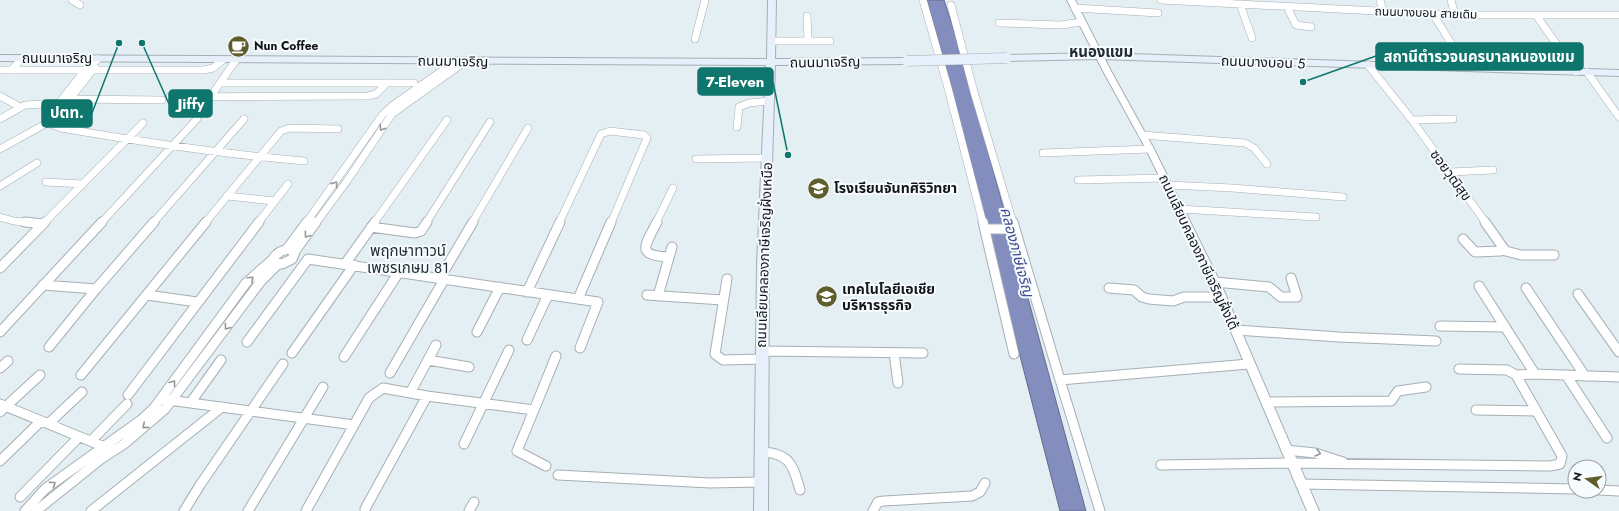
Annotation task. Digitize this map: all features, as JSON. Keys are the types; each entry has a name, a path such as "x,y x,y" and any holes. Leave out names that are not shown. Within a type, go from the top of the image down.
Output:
{"main road":[{"name":"ถนนเลียบคลองภาษีเจริญฝั่งเหนือ","path":"761,511 763,264 772,0"},
{"name":"ถนนบางบอน 5","path":"907,61 1100,56 1619,73"},
{"name":"ถนนมาเจริญ","path":"0,58 456,61 907,61"}],"street":[{"path":"72,0 80,5"},
{"path":"695,38 705,0"},
{"path":"923,0 948,84 986,229 1014,354"},
{"name":"ถนนเลียบคลองภาษีเจริญฝั่งใต้","path":"1071,0 1150,149 1222,296 1249,364 1313,511"},
{"name":"ถนนบางบอน สายเดิม","path":"1161,0 1240,4 1279,3 1287,6 1455,15 1619,15"},
{"path":"1380,0 1383,11"},
{"path":"1451,0 1455,15"},
{"path":"1240,4 1252,38"},
{"path":"951,5 1013,229 1100,511"},
{"path":"1287,6 1296,25 1311,27"},
{"path":"1075,8 1158,13"},
{"path":"1433,14 1451,43"},
{"path":"1536,15 1576,72"},
{"path":"807,16 808,40"},
{"path":"999,23 1061,25 1082,22"},
{"path":"771,41 830,40"},
{"path":"12,70 23,58"},
{"path":"0,149 47,123 90,69 100,59"},
{"path":"0,70 204,70 213,68 223,60"},
{"path":"211,96 236,60"},
{"path":"36,511 154,408 246,283 276,262 286,263 323,214 396,106 456,61"},
{"path":"292,254 314,212 360,149 383,114 466,61"},
{"name":"ซอยวุฒิสุข","path":"1368,65 1412,120 1450,172 1502,244 1504,249 1502,250"},
{"path":"61,106 90,69"},
{"path":"1587,72 1619,117"},
{"path":"220,83 414,83"},
{"path":"170,96 368,96 376,94 387,83"},
{"path":"0,96 20,107"},
{"path":"9,114 30,109 61,106 162,100"},
{"path":"737,127 739,107 749,103 769,101"},
{"path":"0,119 20,107 29,104 61,106"},
{"path":"0,332 197,119"},
{"path":"49,347 96,289 244,119"},
{"path":"292,353 349,265 371,227 447,120"},
{"path":"1412,120 1452,120"},
{"path":"371,227 415,233 420,231 490,122"},
{"path":"47,123 61,128 172,146 259,158 304,161"},
{"path":"0,268 143,123"},
{"path":"390,373 528,128"},
{"path":"81,375 227,196 284,129 338,129"},
{"path":"527,292 601,134 610,131 644,135 647,138 578,299"},
{"path":"1142,135 1245,143 1254,148 1267,164"},
{"path":"360,149 368,149"},
{"path":"1043,153 1150,149"},
{"path":"696,158 767,158"},
{"path":"0,186 37,163"},
{"path":"1450,172 1493,170"},
{"path":"1078,180 1166,182 1343,197"},
{"path":"46,182 82,184"},
{"path":"92,441 127,400 197,302 288,184"},
{"path":"669,257 651,256 645,250 646,244 673,188"},
{"path":"227,196 274,201"},
{"path":"1180,209 1316,217"},
{"path":"314,212 323,214"},
{"path":"0,217 14,221 43,224"},
{"path":"986,229 1013,229"},
{"path":"1464,239 1475,252 1502,250 1522,256 1554,255"},
{"path":"658,296 672,247"},
{"path":"25,511 38,495 108,449 124,444 165,409 276,262 276,254 292,254 305,256 308,259 598,302 580,348"},
{"path":"247,342 308,259"},
{"path":"344,357 398,272"},
{"path":"1215,282 1269,287 1282,297 1297,297 1291,278"},
{"path":"727,279 715,350 717,357 723,360 762,355 923,353"},
{"path":"43,285 96,289"},
{"path":"1479,286 1535,374"},
{"path":"477,332 500,287"},
{"path":"1109,288 1134,290 1142,297 1149,299 1173,301 1184,297 1222,296"},
{"path":"1526,288 1585,376"},
{"path":"1578,294 1619,352"},
{"path":"147,295 197,302"},
{"path":"527,340 548,295"},
{"path":"647,295 723,300"},
{"path":"1440,326 1505,327"},
{"path":"1236,330 1339,337 1436,341"},
{"path":"410,393 436,345"},
{"path":"464,444 509,350"},
{"path":"894,353 898,383"},
{"path":"546,466 517,452 556,356"},
{"path":"191,402 221,360"},
{"path":"428,360 469,367"},
{"path":"0,368 8,361"},
{"path":"184,511 200,485 283,364"},
{"path":"1060,380 1249,364"},
{"path":"1459,369 1507,370 1516,375 1535,374 1618,378"},
{"path":"40,375 2,408 92,441 108,449"},
{"path":"1161,464 1292,463 1550,466 1560,464 1562,456 1516,375"},
{"path":"1566,375 1607,438"},
{"path":"248,511 323,387"},
{"path":"1266,402 1391,401 1398,391 1426,387"},
{"path":"306,511 370,397 376,390 383,388 427,396 484,402 534,410"},
{"path":"0,461 82,392"},
{"path":"364,509 427,396"},
{"path":"161,399 222,406 354,425"},
{"path":"91,511 222,406"},
{"path":"1476,410 1536,411"},
{"path":"20,497 79,437"},
{"path":"1286,450 1316,452 1350,464"},
{"path":"761,452 775,452 782,455 794,468 800,490"},
{"path":"558,475 710,484 761,482"},
{"path":"873,511 878,502 884,500 965,498 978,496 983,491 986,483"},
{"path":"1301,484 1567,489"},
{"path":"1607,490 1619,491"}],"water":[{"path":"927,0 944,0 962,56 1086,511 1060,511"}],"place":[{"name":"ปตท.","path":"119,43"},
{"name":"Jiffy","path":"142,43"},
{"name":"Nun Coffee","path":"238,46"},
{"name":"สถานีตำรวจนครบาลหนองแขม","path":"1303,82"},
{"name":"7-Eleven","path":"788,155"},
{"name":"โรงเรียนจันทศิริวิทยา","path":"818,188"},
{"name":"เทคโนโลยีเอเชีย บริหารธุรกิจ","path":"827,297"}],"district":[{"name":"หนองแขม","path":"1101,52"},
{"name":"พฤกษาทาวน์ เพชรเกษม 81","path":"408,260"}],"water label":[{"name":"คลองภาษีเจริญ","path":"1017,252"}]}
